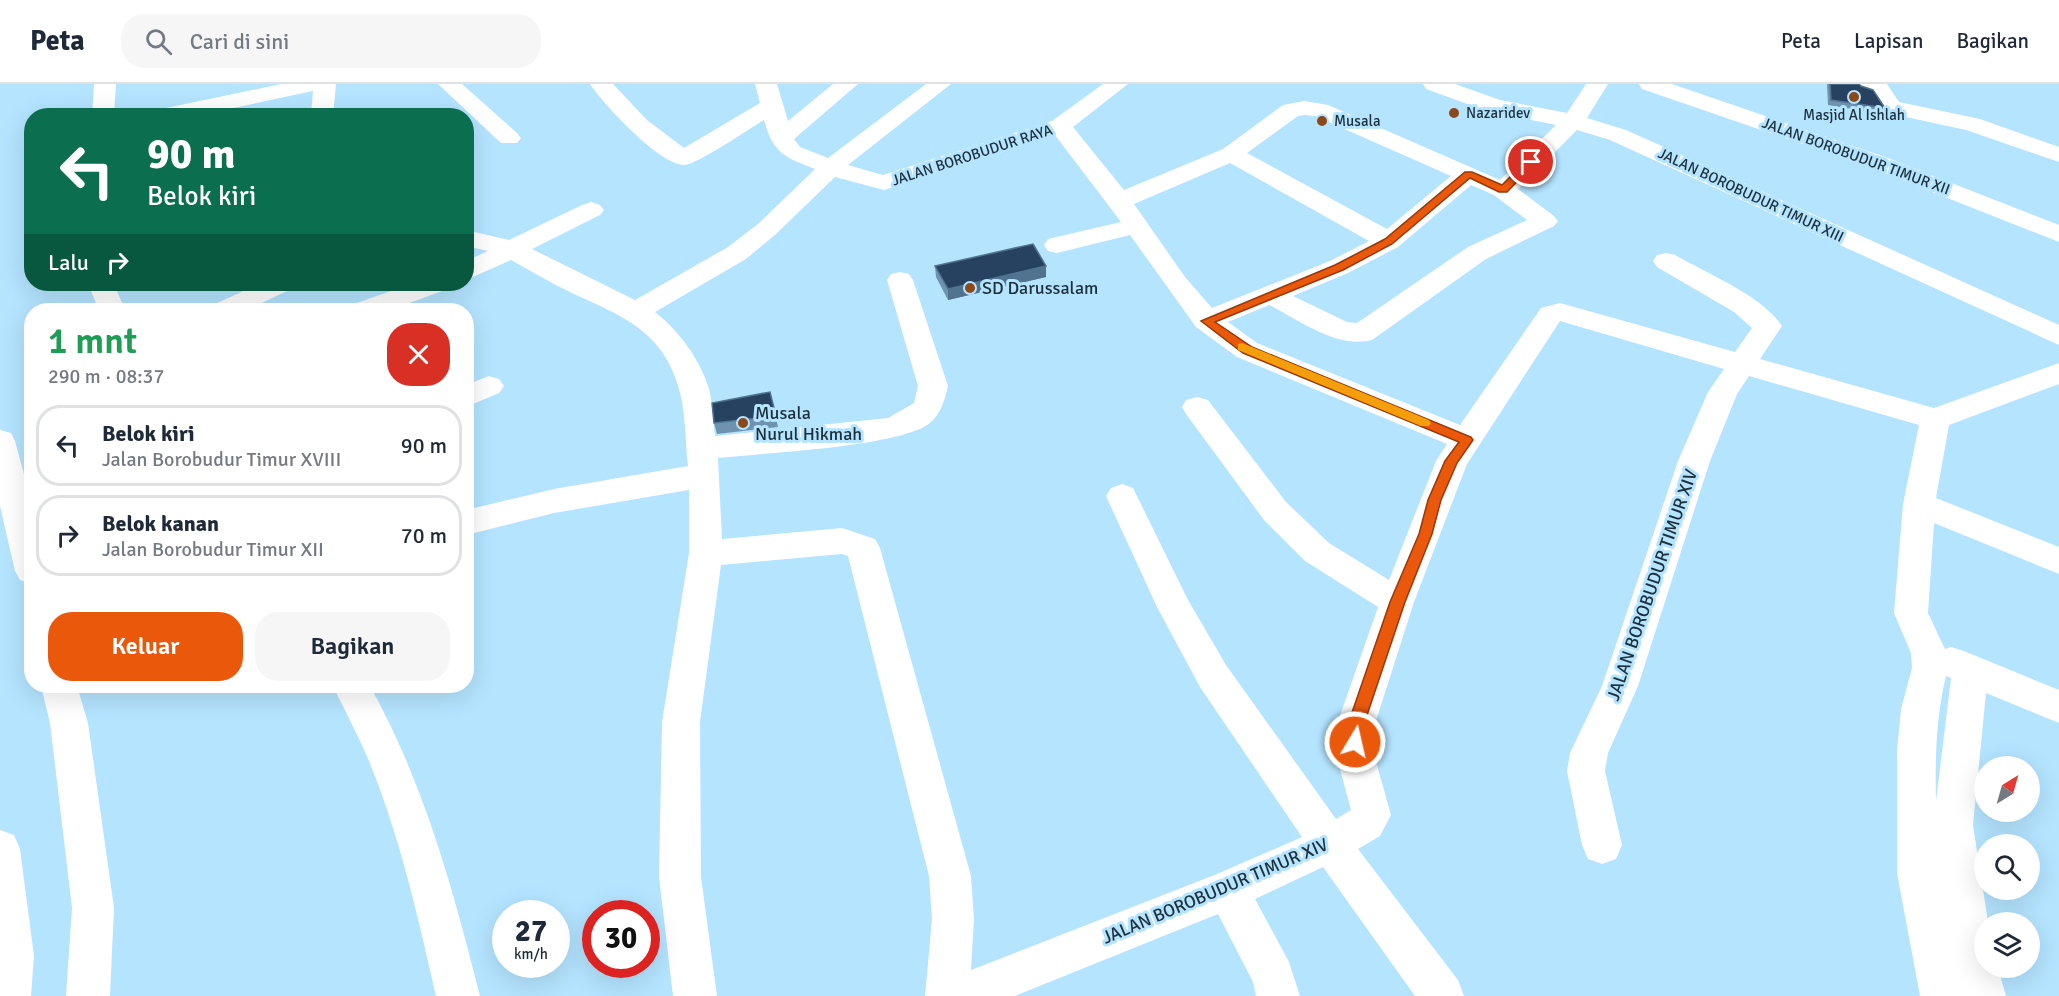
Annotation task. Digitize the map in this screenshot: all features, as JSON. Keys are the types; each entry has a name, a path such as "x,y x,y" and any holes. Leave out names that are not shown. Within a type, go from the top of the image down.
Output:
{"main road":[{"path":"104,108 105,84"},
{"path":"199,108 313,84"},
{"path":"323,108 325,84"},
{"path":"448,84 509,138"},
{"path":"602,84 630,118 650,136 684,158 769,94 781,138 792,152 831,167"},
{"path":"781,138 847,84"},
{"path":"636,311 736,253 767,229 831,167 940,84"},
{"name":"JALAN BOROBUDUR RAYA","path":"831,167 859,178 884,183 1060,126 1117,84"},
{"path":"1503,190 1573,121 1597,84"},
{"name":"JALAN BOROBUDUR TIMUR XII","path":"1650,84 1877,162 2059,234"},
{"path":"1866,84 1879,88 1891,107 1972,124 2059,155"},
{"name":"JALAN BOROBUDUR TIMUR XIII","path":"1448,86 1495,106 1573,121 1618,135 2059,336"},
{"path":"1120,201 1231,154 1291,110 1304,108 1320,110 1469,174 1503,190 1545,221 1477,253 1362,333 1341,330 1272,296"},
{"path":"1060,126 1120,201 1194,308 1206,321 1247,350 1467,440"},
{"path":"1231,154 1389,242"},
{"path":"1206,321 1272,296 1389,242 1469,174"},
{"path":"474,268 591,210"},
{"path":"1057,245 1137,226"},
{"path":"474,239 513,250 580,286 636,311 661,331 680,356 694,389 702,463 706,553 681,722 680,878 695,996"},
{"path":"1666,261 1744,306 1768,326 1740,364"},
{"path":"474,521 589,494 702,463 891,428 918,417 930,404 933,387 900,280"},
{"path":"240,303 265,291"},
{"path":"383,303 417,291"},
{"name":"JALAN BOROBUDUR TIMUR XIV","path":"961,996 1228,890 1330,844 1366,823 1371,815 1370,805 1356,758 1355,727 1397,602 1426,534 1435,500 1452,461 1527,349 1556,312 1935,419"},
{"name":"JALAN BOROBUDUR TIMUR XIV","path":"1602,845 1587,771 1589,753 1620,686 1694,461 1723,392 1740,364"},
{"path":"1942,996 1917,873 1916,750 1920,709 1930,668 1929,653 1911,613 1919,504 1935,419 2059,373"},
{"path":"1197,406 1275,511 1317,552 1397,602"},
{"path":"0,441 24,538"},
{"path":"1122,496 1174,607 1213,676 1330,844 1442,996"},
{"path":"1919,504 2059,561"},
{"path":"706,553 842,541 863,548 950,876 953,919 948,996"},
{"path":"1929,653 2059,706"},
{"path":"1970,670 1953,825 1970,945 1984,996"},
{"path":"61,693 69,723 93,908 88,996"},
{"path":"354,693 393,771 428,871 458,996"},
{"path":"0,849 13,956 9,996"},
{"path":"1228,890 1274,977 1278,996"}],"building":[{"name":"Masjid Al Ishlah","path":"1830,84 1859,84 1873,90 1885,108 1831,100"},
{"path":"1033,244 1046,266 948,289 935,266"},
{"path":"770,392 776,416 714,423 712,403"}],"slow traffic":[{"path":"1242,347 1425,423"}],"place":[{"name":"Masjid Al Ishlah","path":"1854,97"},
{"name":"Nazaridev","path":"1454,113"},
{"name":"Musala","path":"1322,121"},
{"name":"SD Darussalam","path":"970,288"},
{"name":"Musala Nurul Hikmah","path":"743,423"}],"route":[{"path":"1355,742 1355,727 1397,602 1426,534 1435,500 1452,461 1467,440 1247,350 1206,321 1272,296 1389,242 1469,174 1503,190 1531,162"}]}
